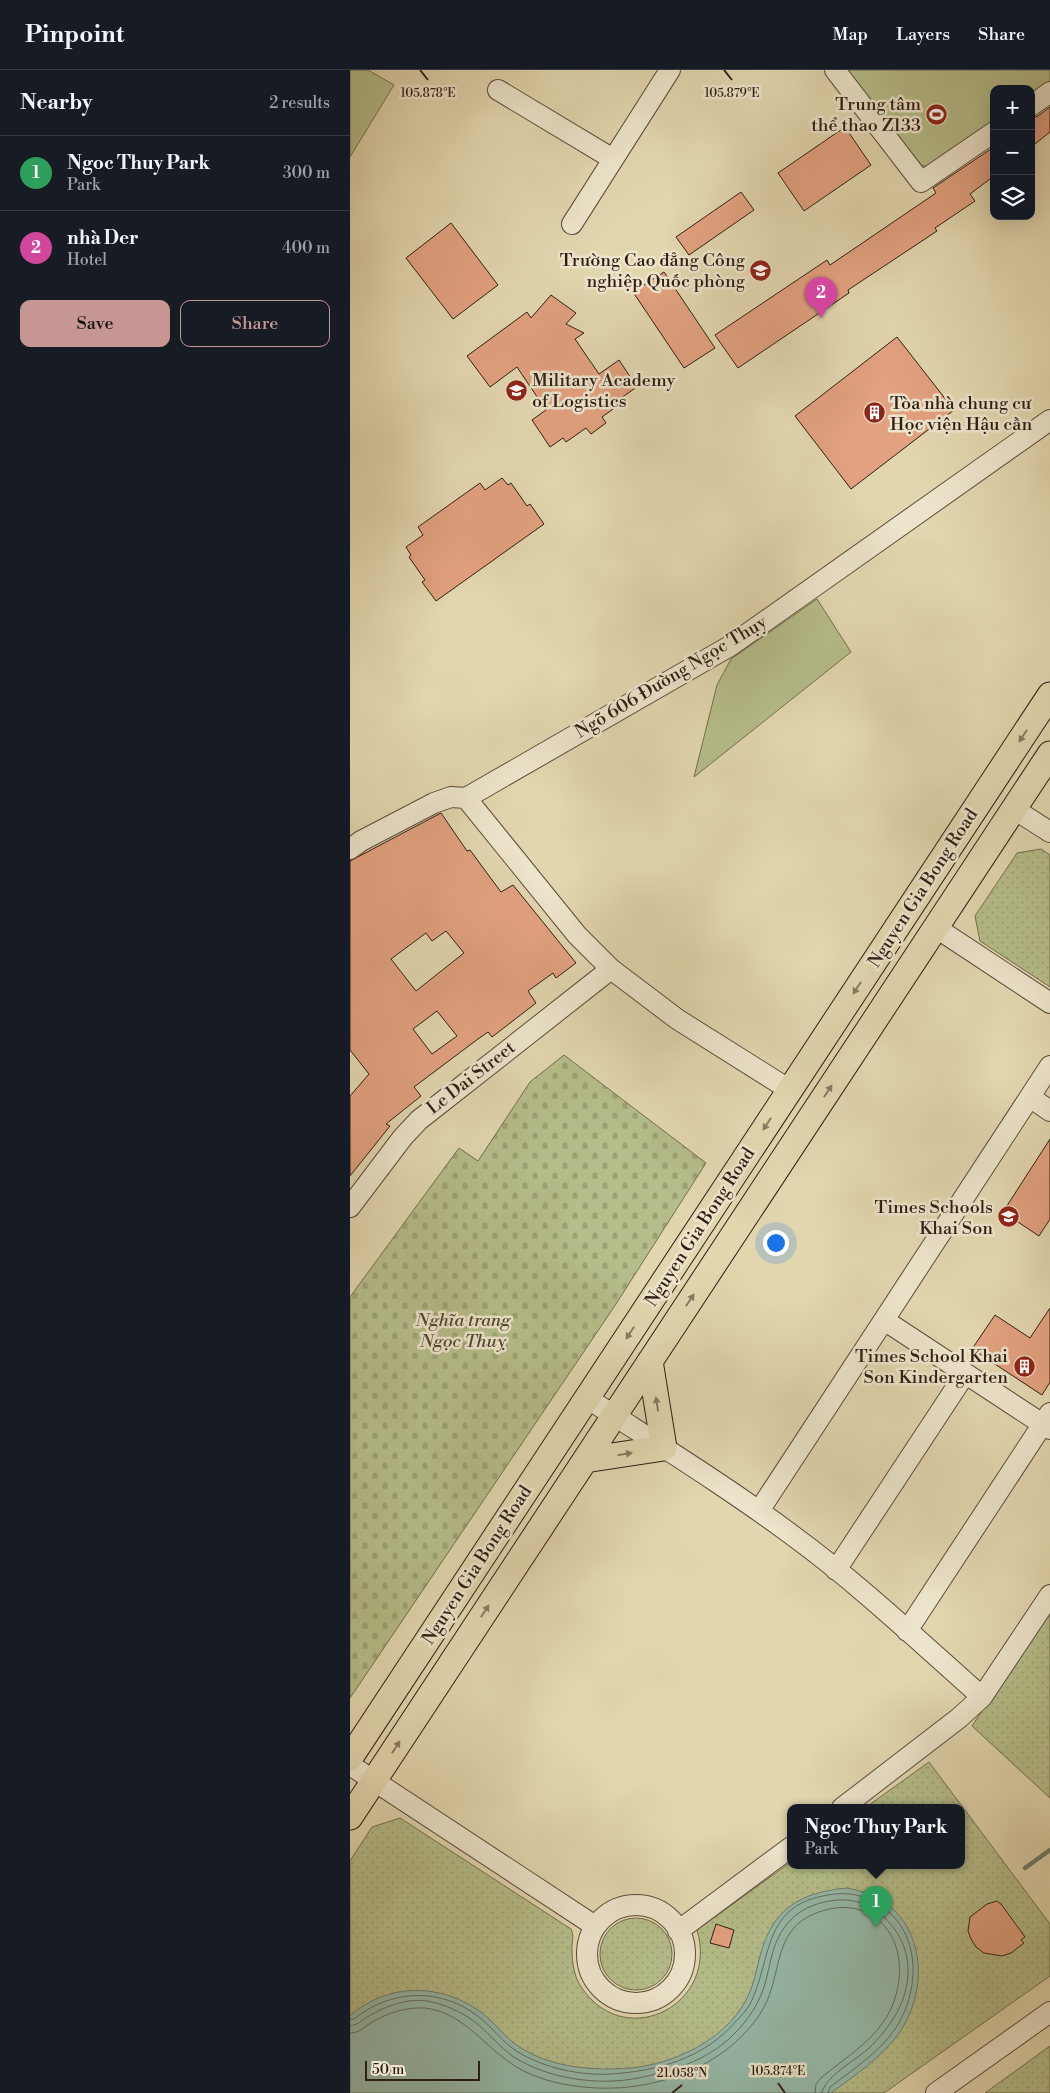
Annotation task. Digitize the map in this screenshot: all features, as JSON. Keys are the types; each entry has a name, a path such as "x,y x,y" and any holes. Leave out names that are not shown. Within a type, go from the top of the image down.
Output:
{"main road":[{"name":"Nguyen Gia Bong Road","path":"350,1758 1050,695"},
{"name":"Nguyen Gia Bong Road","path":"350,1817 1050,754"},
{"path":"987,791 1014,809"},
{"path":"908,910 936,928"},
{"path":"585,1460 664,1448 650,1361"}],"street":[{"path":"572,224 670,70"},
{"path":"835,70 921,182 990,135"},
{"path":"498,90 613,159"},
{"path":"1035,103 1050,92"},
{"name":"Ngõ 606 Đường Ngọc Thụy","path":"350,849 361,841 434,803 451,797 466,798 730,646 1050,420"},
{"path":"466,798 577,935 611,969 665,1011 790,1090"},
{"path":"1014,809 1050,832"},
{"path":"936,928 1050,1003"},
{"name":"Le Dai Street","path":"350,1207 403,1137 419,1120 611,969"},
{"path":"759,1511 1050,1066"},
{"path":"1030,1097 1050,1111"},
{"path":"884,1320 965,1374 1047,1422 907,1631"},
{"path":"836,1570 965,1374"},
{"path":"587,1398 759,1511 836,1570 982,1697"},
{"path":"847,1804 959,1718 982,1697 1050,1595"},
{"path":"350,1765 595,1926"},
{"path":"678,1930 787,1850"},
{"path":"637,1905 653,1908 666,1916 678,1930 683,1942 685,1958 680,1974 672,1987 659,1997 644,2002 627,2002 612,1997 599,1987 590,1973 586,1957 588,1941 595,1926 606,1914 621,1907 637,1905"},
{"path":"936,2093 1050,2012"}],"green space":[{"path":"350,70 368,70 394,85 350,157"},
{"name":"Trung tâm thể thao Z133","path":"848,70 1050,70 1050,87 1035,98 1035,85 990,85 990,131 938,169 917,164"},
{"path":"817,599 851,652 694,777 717,685 731,659"},
{"path":"1041,849 1050,855 1050,987 980,941 975,916 1017,853"},
{"name":"Nghĩa trang Ngọc Thuỵ","path":"564,1055 706,1163 616,1304 350,1698 350,1297 459,1148 478,1161 530,1082"},
{"path":"1050,1606 1050,1798 972,1726"},
{"path":"929,1762 960,1804 871,1804"},
{"path":"965,1810 1050,1924 1050,1976 884,2093 350,2093 350,1861 372,1827 400,1818 571,1929 573,1935 573,1967 578,1982 584,1991 603,2009 624,2017 645,2017 666,2010 683,1997 695,1979 700,1956 697,1930 787,1865 787,1869 965,1869"},
{"path":"643,1918 662,1928 670,1940 672,1954 670,1968 662,1980 650,1988 629,1990 610,1980 602,1968 600,1947 610,1928 622,1920"},
{"path":"1050,2046 1050,2093 985,2093"}],"water":[{"path":"847,1888 877,1897 899,1916 909,1930 915,1947 918,1964 918,1982 908,2017 892,2042 867,2066 831,2093 350,2093 350,2016 365,2005 381,1997 415,1990 450,1996 466,2003 482,2013 521,2048 533,2055 560,2064 603,2069 631,2068 647,2066 680,2056 710,2039 736,2016 750,1991 765,1940 772,1926 781,1915 802,1899 831,1890"}],"building":[{"path":"1050,107 1050,132 1035,144 1035,117"},
{"path":"845,127 871,165 804,211 778,173"},
{"path":"990,150 990,179 970,194 975,201 935,228 937,231 848,290 849,293 738,368 715,335 827,260 830,265 936,193 933,188"},
{"path":"741,192 754,210 689,255 676,237"},
{"path":"451,223 498,285 453,319 406,258"},
{"path":"664,272 715,348 684,368 633,292"},
{"path":"551,295 576,313 566,324 584,333 575,339 599,374 619,360 637,387 621,398 623,402 602,417 606,423 591,434 586,428 566,442 563,438 550,447 532,420 546,410 517,367 490,387 467,356 527,312 531,318"},
{"name":"Tòa nhà chung cư Học viện Hậu cần","path":"897,337 954,410 851,489 795,416"},
{"path":"502,478 508,485 511,483 527,506 530,504 544,524 436,601 422,582 425,580 409,557 411,555 406,547 423,535 418,527 480,483 485,490"},
{"path":"441,813 467,851 470,850 501,892 513,885 576,963 556,978 553,973 528,991 536,1003 492,1037 488,1032 414,1087 421,1096 386,1124 390,1126 350,1176 350,1096 369,1074 350,1050 350,861","holes":["446,931 464,953 416,991 391,959 426,933 432,941","437,1011 457,1036 432,1054 413,1029"]},
{"path":"1050,1139 1050,1219 1039,1236 1003,1212"},
{"name":"Times School Khai Son Kindergarten","path":"1050,1308 1050,1382 1042,1395 972,1349 995,1315 1030,1338"},
{"path":"997,1901 1025,1937 1021,1940 1024,1943 1011,1953 1002,1956 984,1953 976,1947 968,1931 970,1917 987,1904"},
{"path":"716,1924 734,1930 729,1948 710,1943"}],"waterway":[{"path":"1025,1868 1050,1850"}],"place":[{"name":"Trung tâm thể thao Z133","path":"937,114"},
{"name":"Trường Cao đẳng Công nghiệp Quốc phòng","path":"761,270"},
{"name":"nhà Der","path":"821,318"},
{"name":"Military Academy of Logistics","path":"516,390"},
{"name":"Tòa nhà chung cư Học viện Hậu cần","path":"874,413"},
{"name":"Times Schools Khai Son","path":"1009,1217"},
{"name":"Times School Khai Son Kindergarten","path":"1024,1366"},
{"name":"Ngoc Thuy Park","path":"876,1927"}]}
